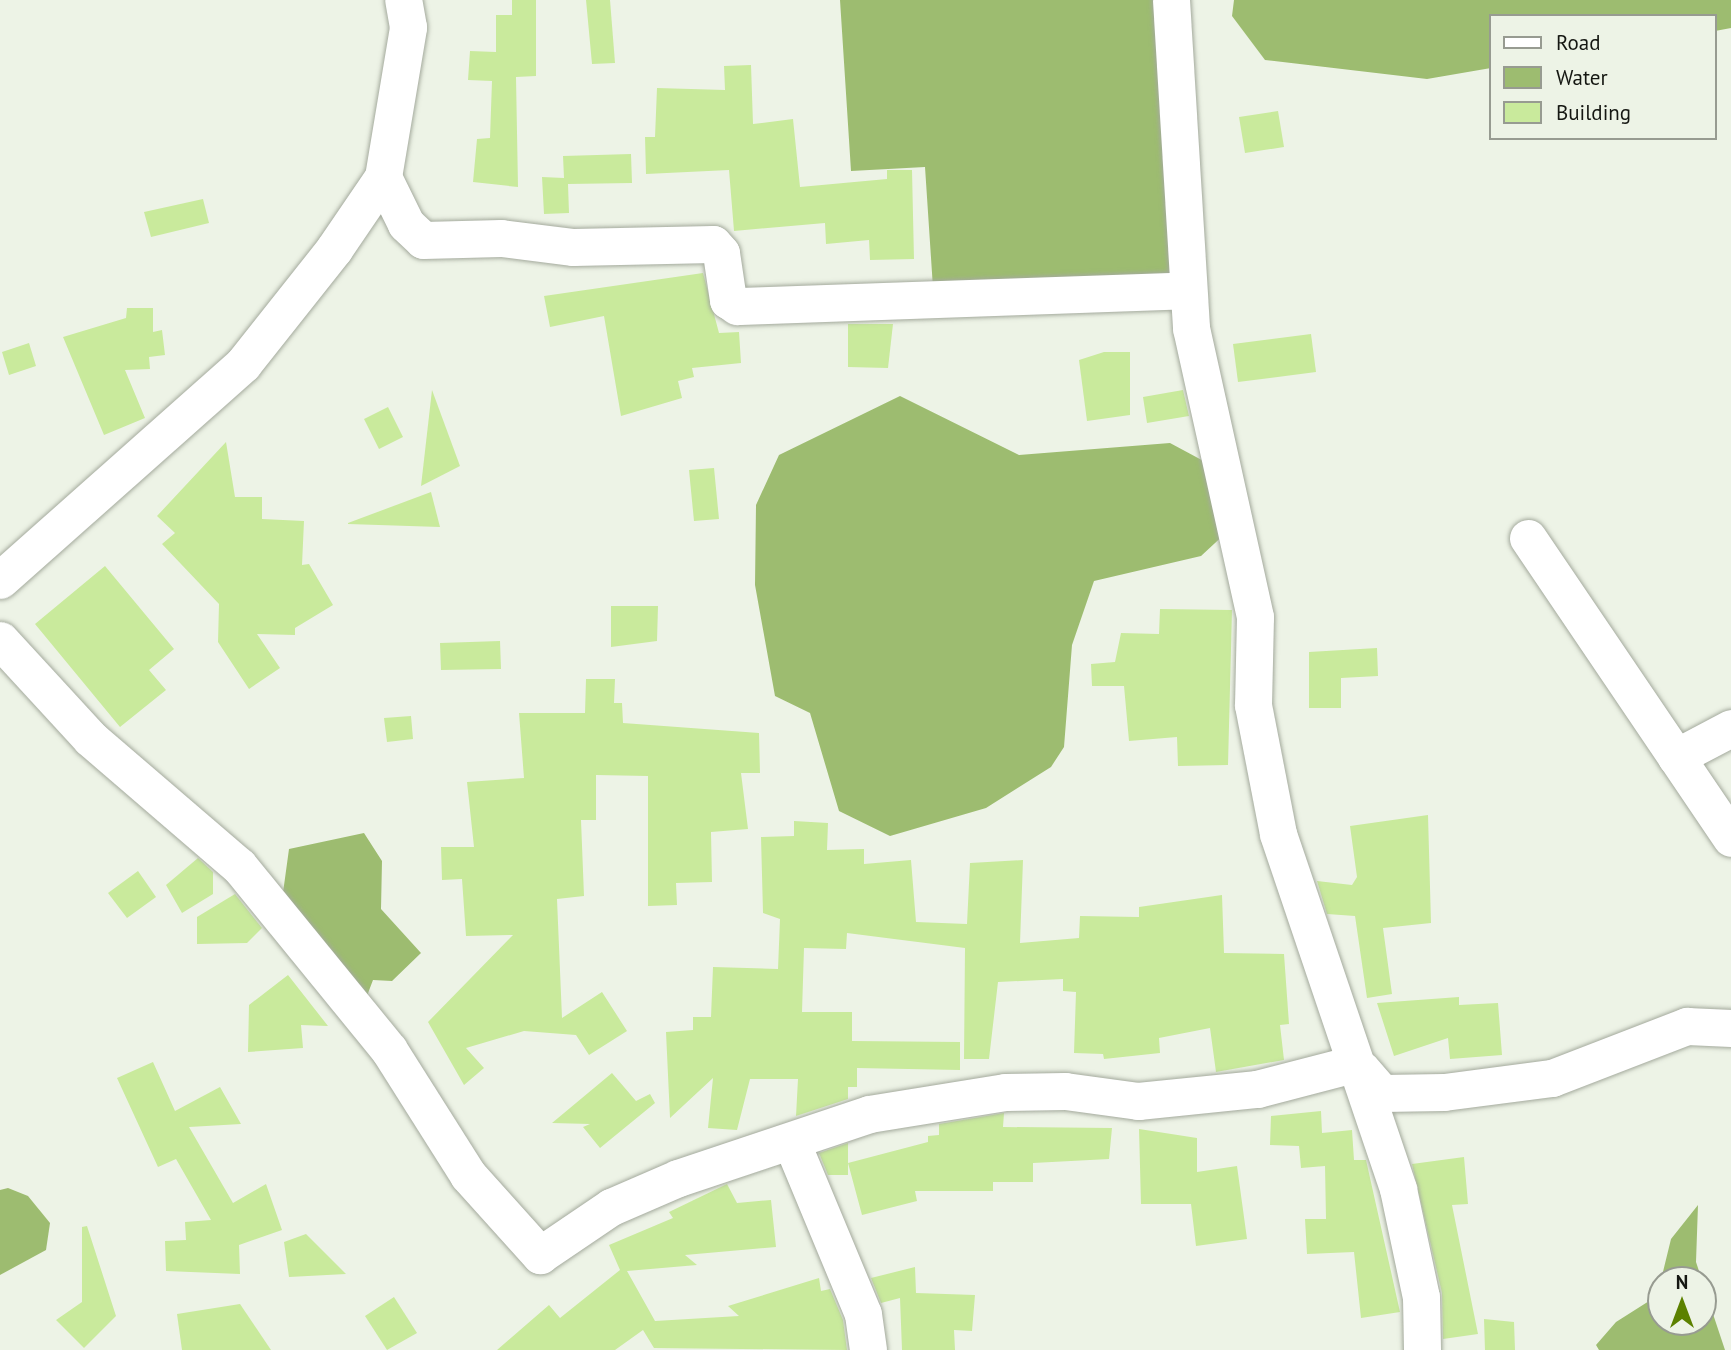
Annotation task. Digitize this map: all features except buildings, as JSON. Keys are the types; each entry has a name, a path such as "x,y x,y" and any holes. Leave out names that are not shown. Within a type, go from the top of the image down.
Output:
{"street":[{"path":"0,580 243,364 383,177 408,27 403,0"},
{"path":"1171,0 1188,290 1255,617 1253,705 1278,834 1361,1069 1398,1189 1420,1297 1422,1350"},
{"path":"383,177 406,224 423,240 501,238 573,247 713,244 721,253 728,300 737,306 819,299 1188,290"},
{"path":"1528,538 1731,838"},
{"path":"0,640 90,738 239,866 389,1050 468,1175 540,1255 611,1207 749,1151 791,1141 869,1114 1005,1092 1065,1091 1138,1101 1257,1089 1345,1066 1361,1069 1382,1093 1444,1092 1552,1077 1688,1026 1731,1028"},
{"path":"1676,757 1731,727"},
{"path":"791,1141 863,1314 868,1350"}],"water":[{"path":"840,0 1160,0 1177,273 933,288 925,167 851,171"},
{"path":"1234,0 1731,0 1731,28 1717,31 1717,14 1490,14 1490,68 1427,79 1265,60 1232,16"},
{"path":"900,396 1019,455 1170,443 1211,465 1228,531 1201,556 1094,581 1072,645 1064,747 1051,767 986,808 890,836 839,811 810,713 775,696 755,585 756,505 779,455"},
{"path":"364,833 382,861 381,909 421,953 392,981 373,980 365,1001 282,900 289,849"},
{"path":"8,1188 28,1196 50,1223 46,1250 0,1275 0,1190"},
{"path":"1698,1205 1697,1266 1664,1266 1671,1239"},
{"path":"1647,1302 1647,1336 1717,1336 1717,1326 1725,1350 1599,1350 1596,1345 1616,1322"}]}
